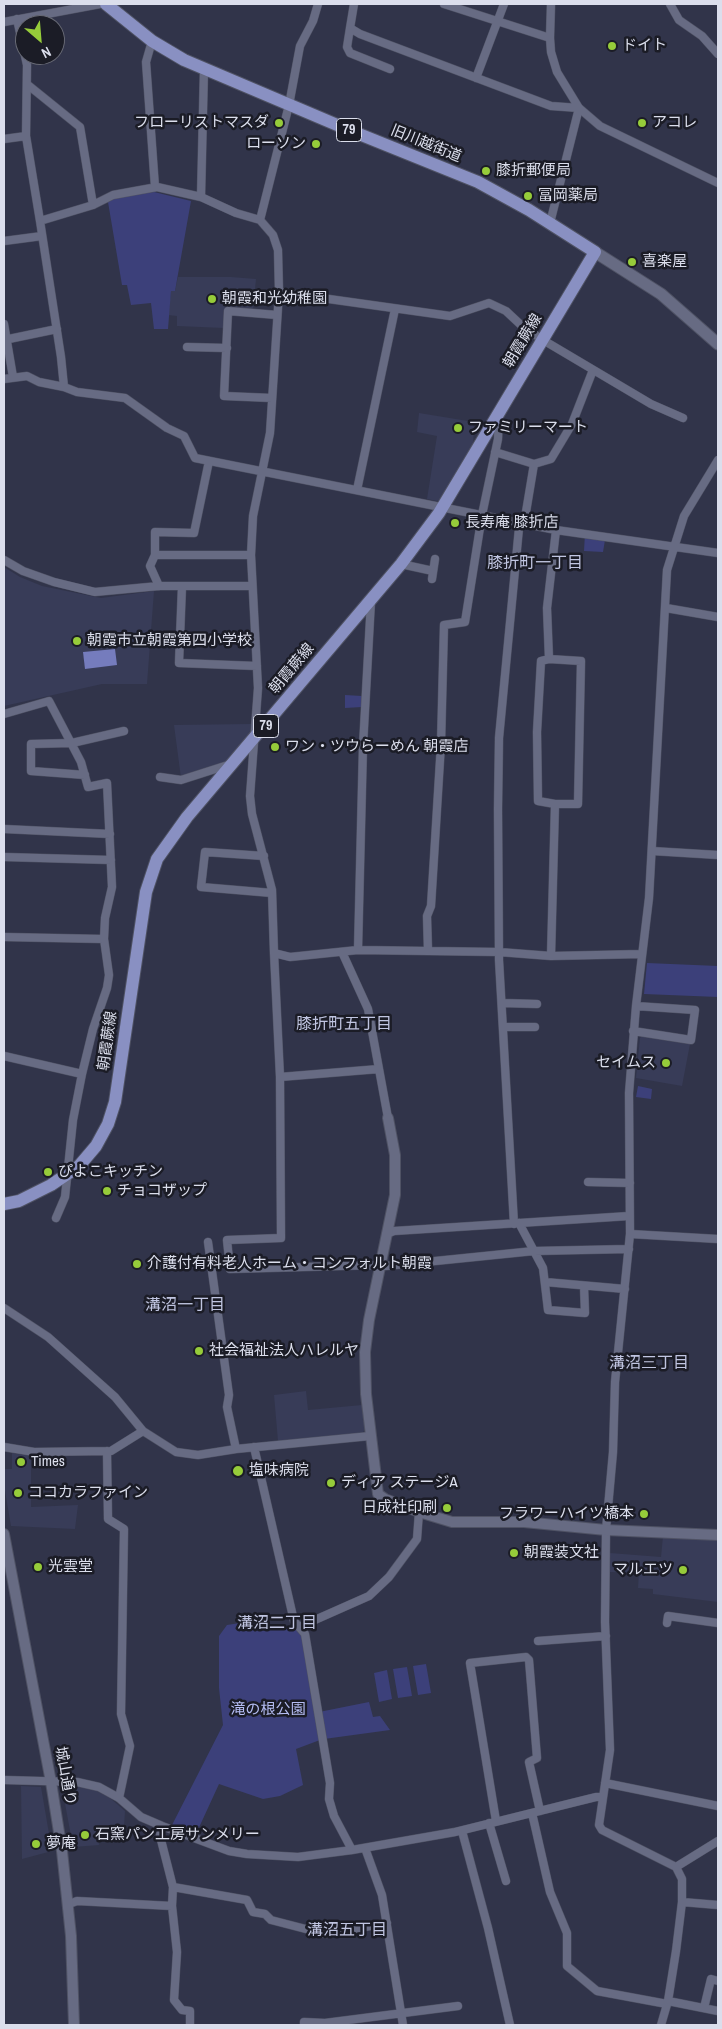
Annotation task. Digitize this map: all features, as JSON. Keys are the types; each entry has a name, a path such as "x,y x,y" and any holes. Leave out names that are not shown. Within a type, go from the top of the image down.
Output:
{"main road":[{"name":"旧川越街道","path":"106,4 152,41 172,54 497,191 661,294 718,344"},
{"name":"朝霞蕨線","path":"4,1204 25,1198 67,1176 79,1166 96,1146 108,1124 115,1102 143,912 153,869 166,844 401,564 443,507 595,252"}],"street":[{"path":"40,15 100,4"},
{"path":"260,220 290,105 300,46 313,21 318,4"},
{"path":"354,4 347,47 350,53 390,69"},
{"path":"444,4 550,38"},
{"path":"476,78 504,4"},
{"path":"551,4 551,52 557,72 579,108 600,126 718,183"},
{"path":"670,4 679,20 702,36 718,54"},
{"path":"350,28 360,34 551,106 579,108"},
{"path":"152,41 146,62 147,100 155,187"},
{"path":"27,65 26,136 57,329 64,387"},
{"path":"201,197 204,69"},
{"path":"28,84 80,127 93,205"},
{"path":"550,223 579,108"},
{"path":"4,139 26,136"},
{"path":"40,221 93,205 113,195 155,187 201,197 236,213 260,220 273,235 278,250 280,292 270,433 253,516 250,555 258,688 250,796 252,814 272,893 280,1077 281,1238 227,1240 230,1269 381,1266 534,1251 629,1249"},
{"path":"4,241 42,236"},
{"path":"280,292 450,316 489,303 506,311 522,326 593,370 651,404 682,418"},
{"path":"357,490 395,309"},
{"path":"272,398 224,396 228,311 277,315"},
{"path":"4,324 5,340 13,377"},
{"path":"5,340 57,329"},
{"path":"187,347 226,348"},
{"path":"495,452 534,464 552,459 572,424 593,370"},
{"path":"4,379 27,376 39,382 64,387 77,392 125,398 168,428 184,436 195,458 556,530 718,553"},
{"path":"428,951 427,916 431,906 441,744 444,625 465,622 482,515 498,439 499,414"},
{"path":"661,2025 668,2002 682,1902 682,1879 676,1867 602,1830 599,1825 610,1750 606,1636 606,1530 613,1452 615,1382 630,1234 629,1093 633,1031 649,898 667,570 684,516 718,460"},
{"path":"159,586 150,566 155,555 155,532 194,533 208,461"},
{"path":"534,464 525,518 519,528 499,738 499,952 503,1027 517,1223 543,1268 548,1310 585,1313 584,1286"},
{"path":"549,660 547,608 556,530"},
{"path":"155,555 250,555"},
{"path":"401,564 432,575 435,559"},
{"path":"4,560 23,571 54,582 95,592 159,586 251,586"},
{"path":"182,586 179,664 257,666"},
{"path":"358,950 363,746 371,600"},
{"path":"666,608 718,617"},
{"path":"549,660 581,661 578,804 555,804 538,801 537,732 541,661 549,660"},
{"path":"4,714 49,701 82,762 88,787 107,783 112,887 105,918 104,939 109,975 82,1074 73,1120 65,1197 56,1218"},
{"path":"85,775 31,771 31,744 72,742 124,731"},
{"path":"160,777 181,780 235,762"},
{"path":"551,956 555,804"},
{"path":"4,829 110,834"},
{"path":"652,851 718,855"},
{"path":"264,856 205,852 201,888 272,893"},
{"path":"4,857 111,860"},
{"path":"4,937 104,939"},
{"path":"274,952 290,957 358,950 499,952 551,956 642,954"},
{"path":"342,952 368,1009 396,1172 396,1196 369,1320 365,1352 364,1378 378,1494 385,1499 419,1512 452,1522 524,1522 606,1530 718,1534"},
{"path":"502,1003 537,1004"},
{"path":"633,1031 691,1040 695,1010 636,1006"},
{"path":"503,1027 535,1027"},
{"path":"4,1056 82,1074"},
{"path":"280,1077 379,1069"},
{"path":"588,1182 630,1183"},
{"path":"388,1233 394,1231 629,1216"},
{"path":"630,1234 718,1239"},
{"path":"208,1242 229,1395 227,1407 236,1449"},
{"path":"545,1282 625,1289"},
{"path":"4,1308 48,1336 115,1397 143,1431 176,1452 198,1455 254,1447 370,1436"},
{"path":"4,1446 34,1452 112,1451 143,1431"},
{"path":"254,1447 294,1621 305,1634 330,1783 329,1799 334,1816 352,1850"},
{"path":"107,1451 108,1519 124,1529 121,1714 130,1746 119,1798"},
{"path":"299,1627 369,1596 383,1583 417,1540 419,1512"},
{"name":"城山通り","path":"4,1534 51,1782 69,1904 74,2025"},
{"path":"667,1623 668,1616 718,1623"},
{"path":"538,1641 606,1636"},
{"path":"506,1881 492,1822 470,1663 526,1657 529,1660 537,1758 528,1762 550,1892 567,1933 567,1966 597,1991 718,2011"},
{"path":"4,1780 76,1782 99,1787 119,1798 142,1817 229,1851 298,1857 365,1848 462,1831 492,1822 603,1797"},
{"path":"605,1783 718,1806"},
{"path":"162,1826 160,1836 173,1887 172,1906 177,1952 174,2000 182,2010 190,2011 190,2025"},
{"path":"462,1831 488,1928 510,2025"},
{"path":"676,1867 718,1841"},
{"path":"365,1848 382,1895 403,2025"},
{"path":"173,1887 247,1900 253,1912 265,1914 271,1920 325,1934 387,1922"},
{"path":"69,1904 77,1902 172,1906"},
{"path":"682,1902 718,1905"},
{"path":"704,2008 711,1979 718,1981"},
{"path":"304,2025 304,2022 325,2023 400,2015 458,2006"}],"shaded area":[{"name":"朝霞和光幼稚園","path":"178,277 256,279 253,309 225,307 224,328 177,326 177,316 168,315 171,291 175,291"},
{"path":"419,413 474,422 473,448 443,498 437,501 427,499 437,436 417,432"},
{"name":"朝霞市立朝霞第四小学校","path":"4,567 20,577 42,586 101,598 154,591 147,684 102,684 4,706"},
{"path":"115,649 117,665 85,669 83,652"},
{"path":"251,724 249,739 229,762 181,778 174,725"},
{"path":"642,1036 690,1044 682,1086 636,1078 640,1038"},
{"path":"306,1391 308,1410 362,1405 365,1429 362,1434 278,1441 274,1395"},
{"name":"ココカラファイン","path":"12,1453 31,1456 31,1507 78,1505 75,1529 11,1526 4,1485 4,1469 12,1469"},
{"name":"マルエツ","path":"663,1536 718,1539 718,1602 653,1594 653,1589 638,1588 639,1573 610,1572 610,1553 661,1557"},
{"path":"21,1786 41,1787 52,1851 22,1859"},
{"path":"62,1787 81,1787 96,1790 110,1798 125,1811 124,1827 97,1827 99,1845 73,1847"}],"green space":[{"path":"154,192 191,201 175,291 171,291 168,329 154,329 151,303 131,305 127,285 122,285 108,202 120,195"},
{"path":"585,533 605,540 603,552 584,551"},
{"path":"345,695 362,696 362,707 345,708"},
{"path":"647,963 718,966 718,997 644,994"},
{"path":"638,1086 652,1089 651,1099 636,1097"},
{"name":"滝の根公園","path":"253,1621 284,1629 297,1629 303,1634 320,1740 296,1749 303,1785 280,1796 263,1799 219,1784 196,1834 171,1827 223,1725 219,1688 219,1636 227,1625"},
{"path":"426,1664 431,1693 418,1695 413,1666"},
{"path":"407,1667 412,1696 398,1698 393,1669"},
{"path":"387,1670 392,1699 379,1702 374,1673"},
{"path":"369,1702 373,1717 380,1716 390,1730 324,1739 319,1712"}],"place":[{"name":"ドイト","path":"612,46"},
{"name":"フローリストマスダ","path":"279,123"},
{"name":"アコレ","path":"642,123"},
{"name":"ローソン","path":"316,144"},
{"name":"膝折郵便局","path":"486,171"},
{"name":"冨岡薬局","path":"528,196"},
{"name":"喜楽屋","path":"632,262"},
{"name":"朝霞和光幼稚園","path":"212,299"},
{"name":"ファミリーマート","path":"458,428"},
{"name":"長寿庵 膝折店","path":"455,523"},
{"name":"朝霞市立朝霞第四小学校","path":"77,641"},
{"name":"ワン・ツウらーめん 朝霞店","path":"275,747"},
{"name":"セイムス","path":"666,1063"},
{"name":"ぴよこキッチン","path":"48,1172"},
{"name":"チョコザップ","path":"107,1191"},
{"name":"介護付有料老人ホーム・コンフォルト朝霞","path":"137,1264"},
{"name":"社会福祉法人ハレルヤ","path":"199,1351"},
{"name":"Times","path":"21,1462"},
{"name":"塩味病院","path":"238,1471"},
{"name":"ディア ステージA","path":"331,1483"},
{"name":"ココカラファイン","path":"18,1493"},
{"name":"日成社印刷","path":"447,1508"},
{"name":"フラワーハイツ橋本","path":"644,1514"},
{"name":"朝霞装文社","path":"514,1553"},
{"name":"光雲堂","path":"38,1567"},
{"name":"マルエツ","path":"683,1570"},
{"name":"石窯パン工房サンメリー","path":"85,1835"},
{"name":"夢庵","path":"36,1844"}],"district":[{"name":"膝折町一丁目","path":"535,564"},
{"name":"膝折町五丁目","path":"344,1025"},
{"name":"溝沼一丁目","path":"185,1306"},
{"name":"溝沼三丁目","path":"649,1364"},
{"name":"溝沼二丁目","path":"277,1624"},
{"name":"溝沼五丁目","path":"347,1931"}]}
